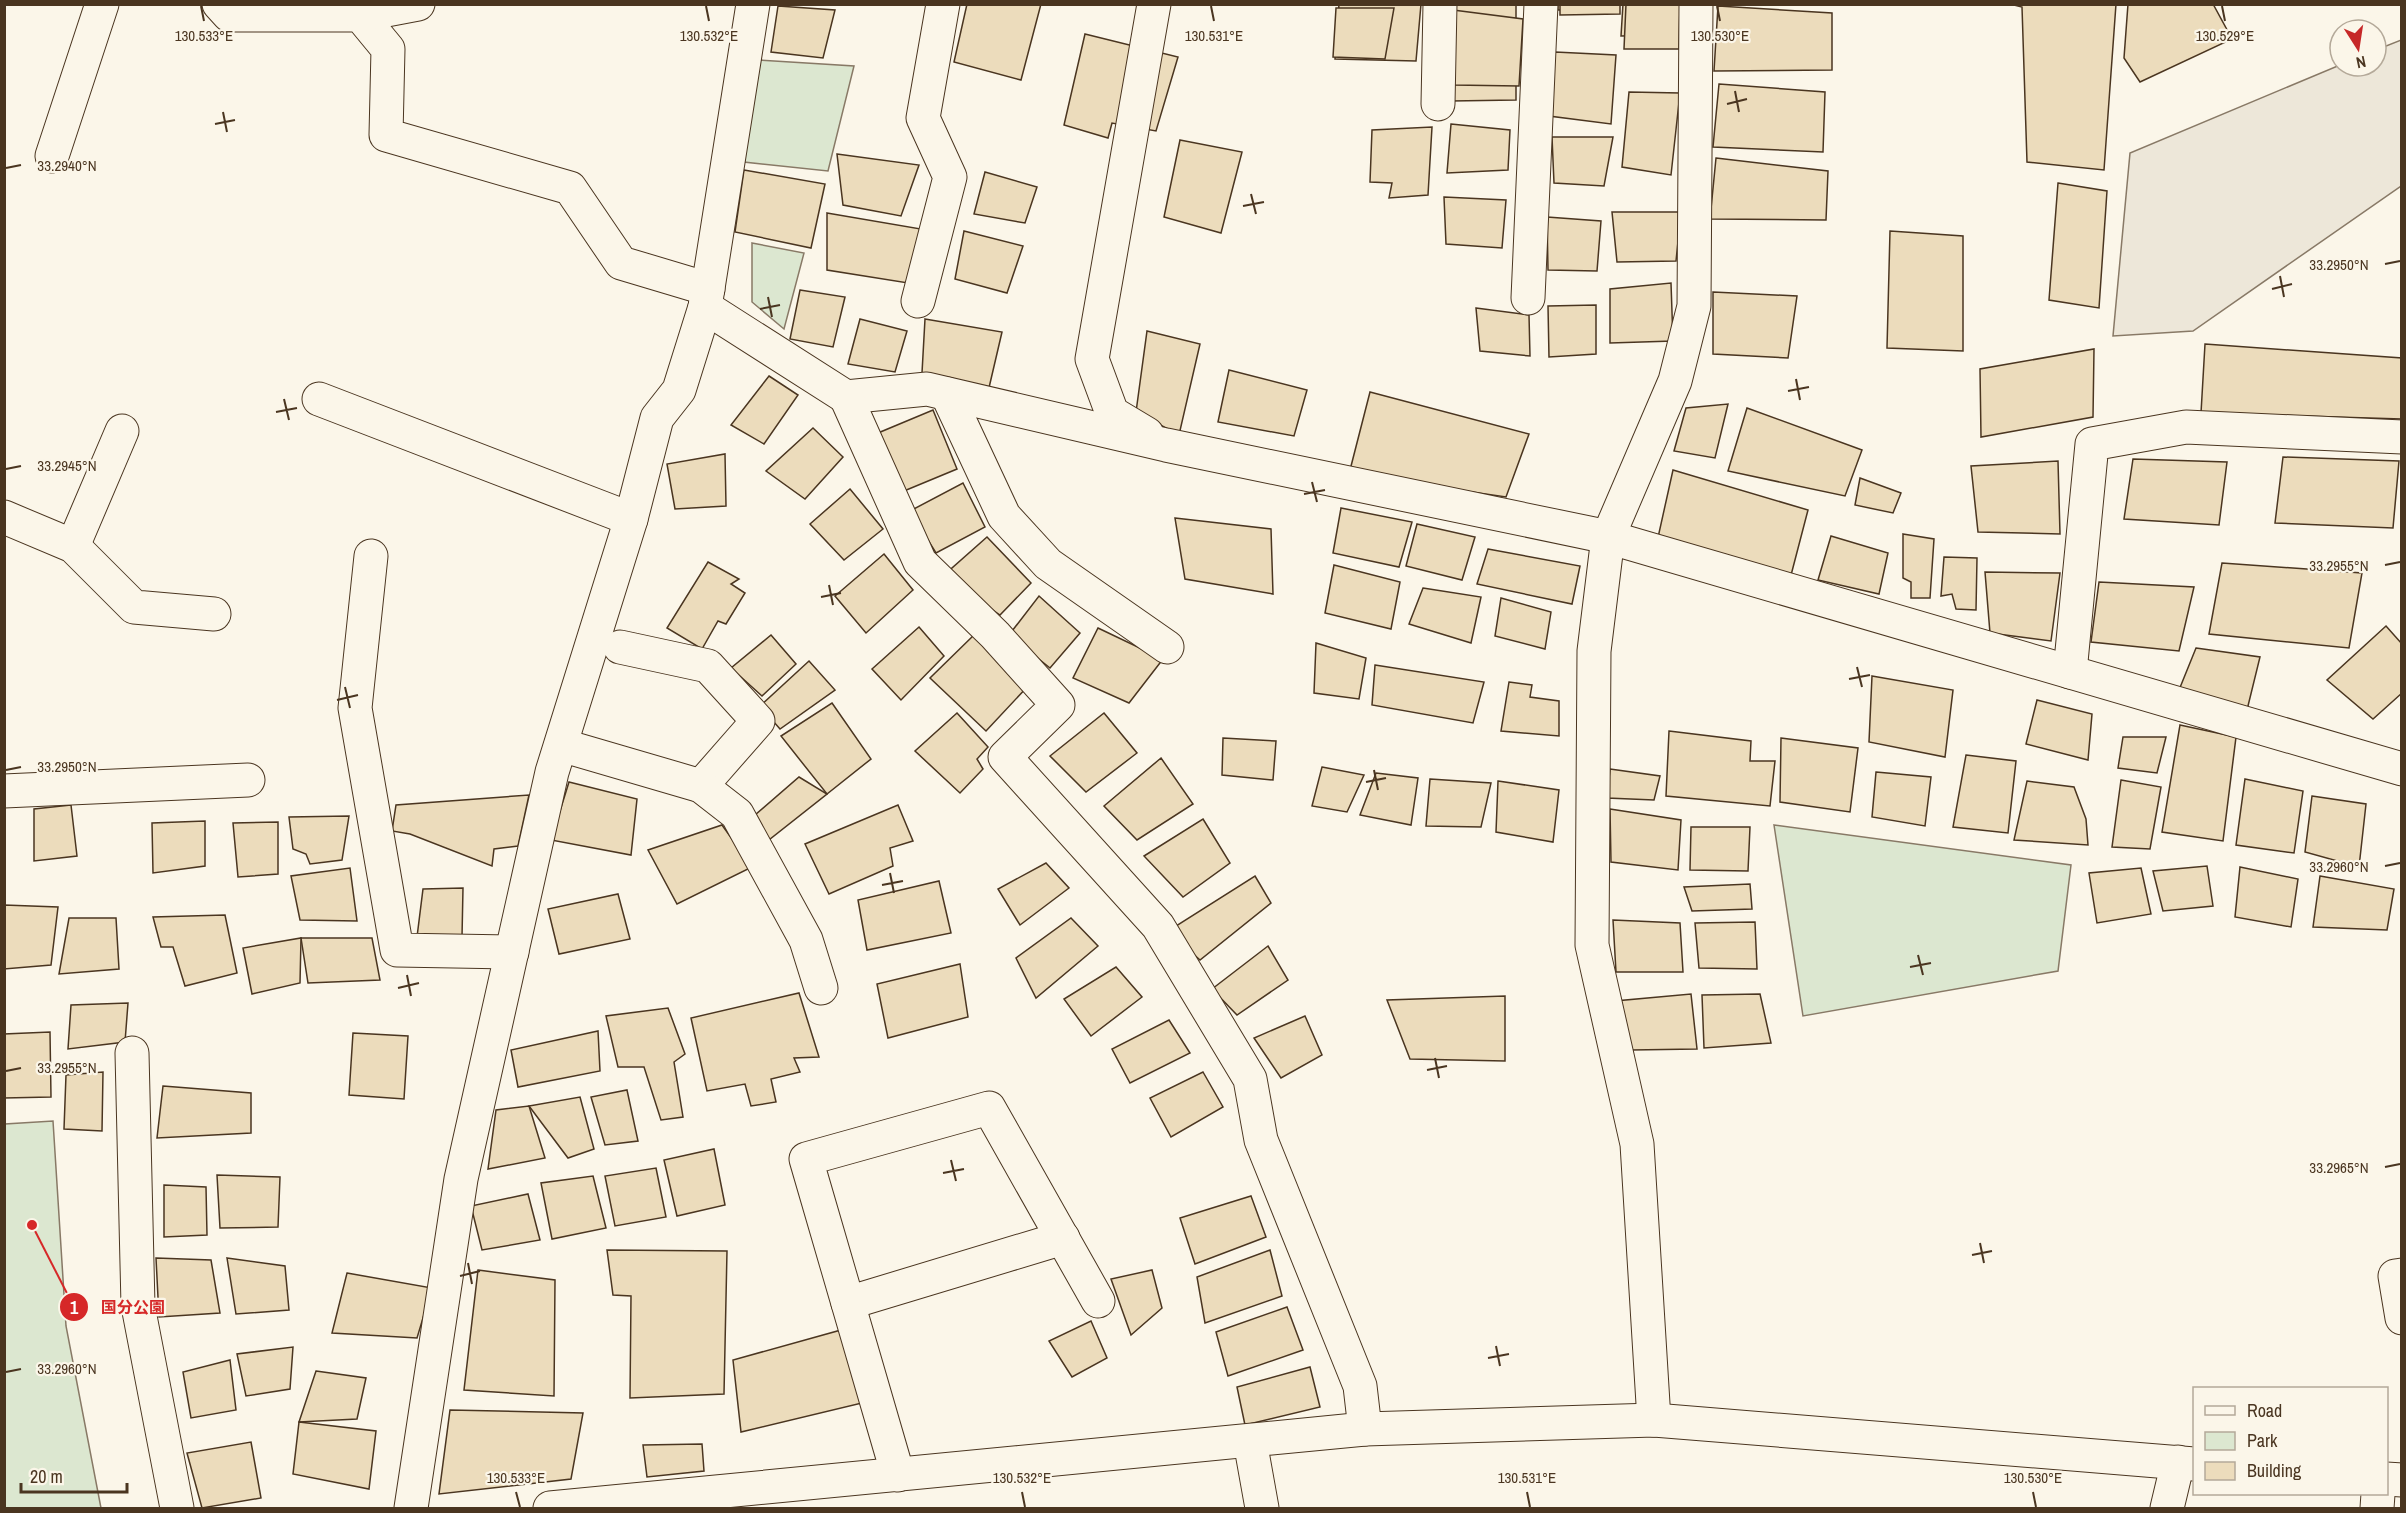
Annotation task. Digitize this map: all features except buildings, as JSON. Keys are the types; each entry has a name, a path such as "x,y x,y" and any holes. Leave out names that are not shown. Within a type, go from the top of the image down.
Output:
{"street":[{"path":"52,156 102,4"},
{"path":"219,4 229,15 360,15 418,4"},
{"path":"411,1509 461,1179 512,952 561,745 631,519 657,418 679,390 707,298 753,4"},
{"path":"918,301 950,177 923,118 944,4"},
{"path":"1154,4 1092,359 1112,413 1166,445"},
{"path":"1438,104 1440,4"},
{"path":"1528,298 1540,4"},
{"path":"1654,1420 1637,1144 1592,945 1594,651 1608,537 1675,381 1694,306 1696,4"},
{"path":"360,15 388,49 386,135 570,188 621,263 707,298 846,397 920,562 995,635 1058,705 1005,756 1158,926 1250,1079 1261,1140 1360,1386 1365,1429"},
{"path":"846,397 927,389 1166,445 1608,537 2402,769"},
{"path":"947,394 1004,516 1048,564 1167,647"},
{"path":"319,399 631,519"},
{"path":"2070,672 2092,444 2186,427 2402,437"},
{"path":"73,546 123,431"},
{"path":"4,517 73,546 134,606 214,614"},
{"path":"371,556 355,708 397,950 512,952"},
{"path":"620,647 708,666 758,721 701,786"},
{"path":"561,745 701,786 737,814 806,940 821,988"},
{"path":"4,791 248,780"},
{"path":"132,1053 138,1306 177,1509"},
{"path":"898,1475 806,1159 989,1108 1098,1301"},
{"path":"848,1303 1063,1238"},
{"path":"2402,1275 2395,1276 2402,1318"},
{"path":"550,1509 668,1503 898,1475 1365,1429 1654,1420 2186,1463 2167,1509"},
{"path":"1250,1441 1262,1509"}],"green space":[{"path":"759,60 854,66 828,171 744,162"},
{"path":"752,243 804,253 784,329 752,302"},
{"path":"1774,825 2071,865 2058,971 1803,1016"},
{"path":"53,1121 66,1326 101,1508 5,1508 5,1124"}],"shaded area":[{"path":"2401,40 2401,186 2193,331 2113,336 2130,153 2328,70 2328,78 2388,78 2388,45"}],"place":[{"name":"国分公園","path":"32,1225"}]}
